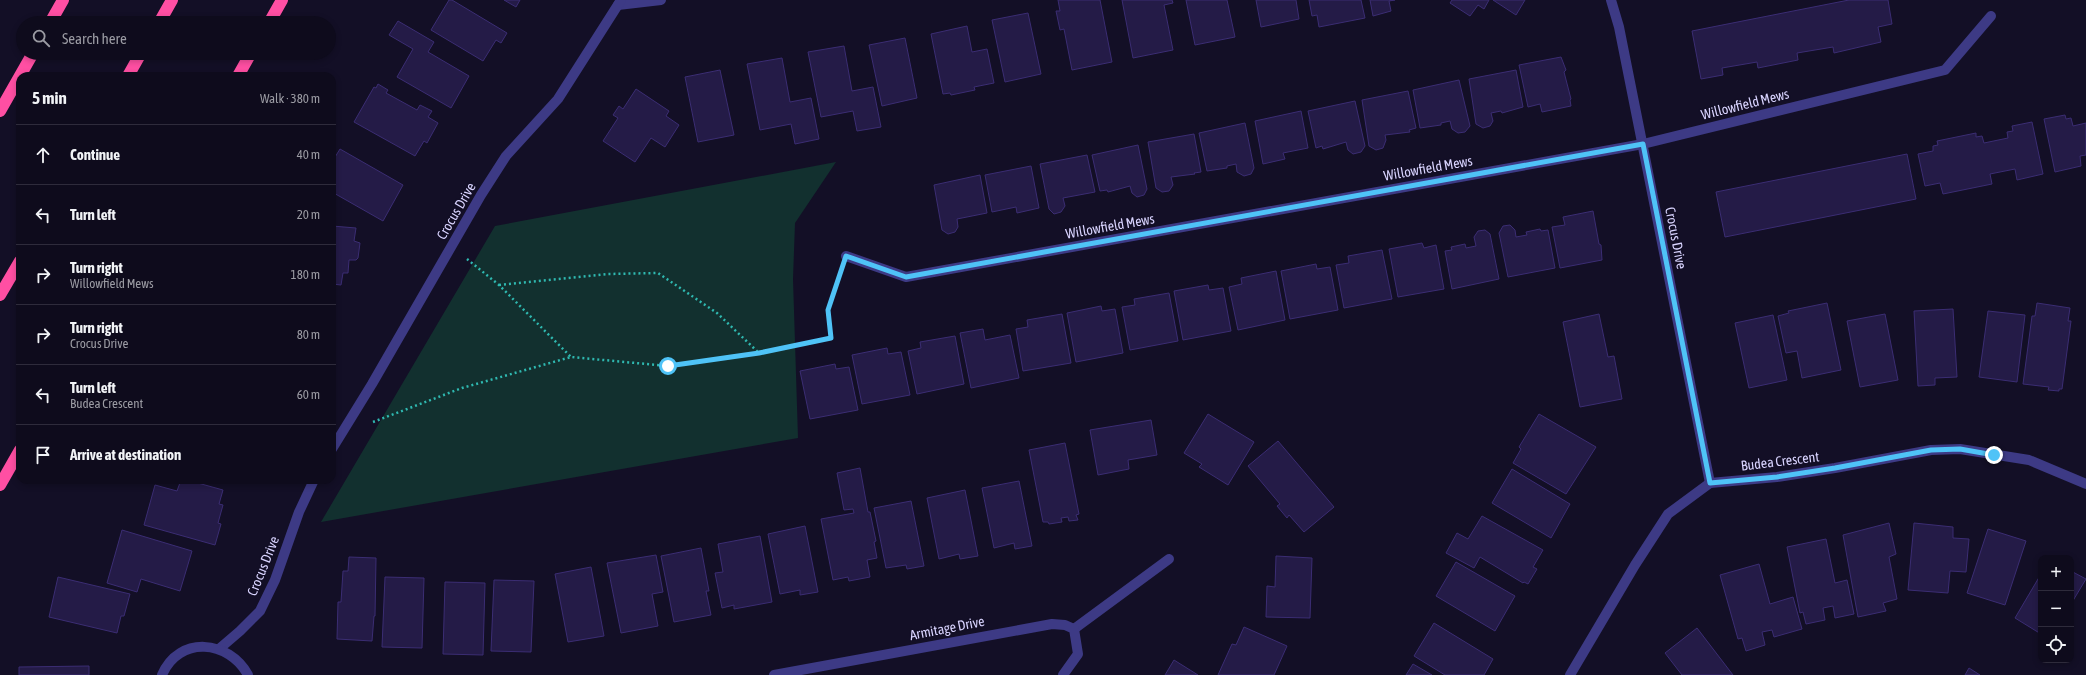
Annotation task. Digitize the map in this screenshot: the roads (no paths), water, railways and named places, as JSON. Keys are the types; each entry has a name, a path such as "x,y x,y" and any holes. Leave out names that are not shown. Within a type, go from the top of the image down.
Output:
{"highway":[{"path":"54,16 63,0"},
{"path":"163,16 172,0"},
{"path":"273,16 282,0"},
{"path":"22,72 29,60"},
{"path":"130,72 137,60"},
{"path":"240,72 247,60"},
{"path":"0,111 16,83"},
{"path":"0,295 16,268"},
{"path":"0,485 16,457"}],"street":[{"path":"620,3 661,0"},
{"name":"Crocus Drive","path":"1611,0 1619,28 1628,79 1643,144 1710,483"},
{"name":"Crocus Drive","path":"336,441 372,384 451,247 506,156 558,99 620,3"},
{"name":"Willowfield Mews","path":"846,256 906,277 1643,144 1944,70 1991,16"},
{"name":"Budea Crescent","path":"1710,483 1777,477 1931,450 1960,449 2029,460 2086,484"},
{"path":"1570,675 1634,565 1668,514 1710,483"},
{"name":"Crocus Drive","path":"219,649 260,611 275,580 299,512 312,484"},
{"path":"1063,675 1078,654 1074,629 1169,559"},
{"name":"Armitage Drive","path":"774,675 1052,624 1065,625 1074,629"},
{"path":"162,675 171,661 182,653 193,648 207,647 219,649 236,659 248,675"}]}
